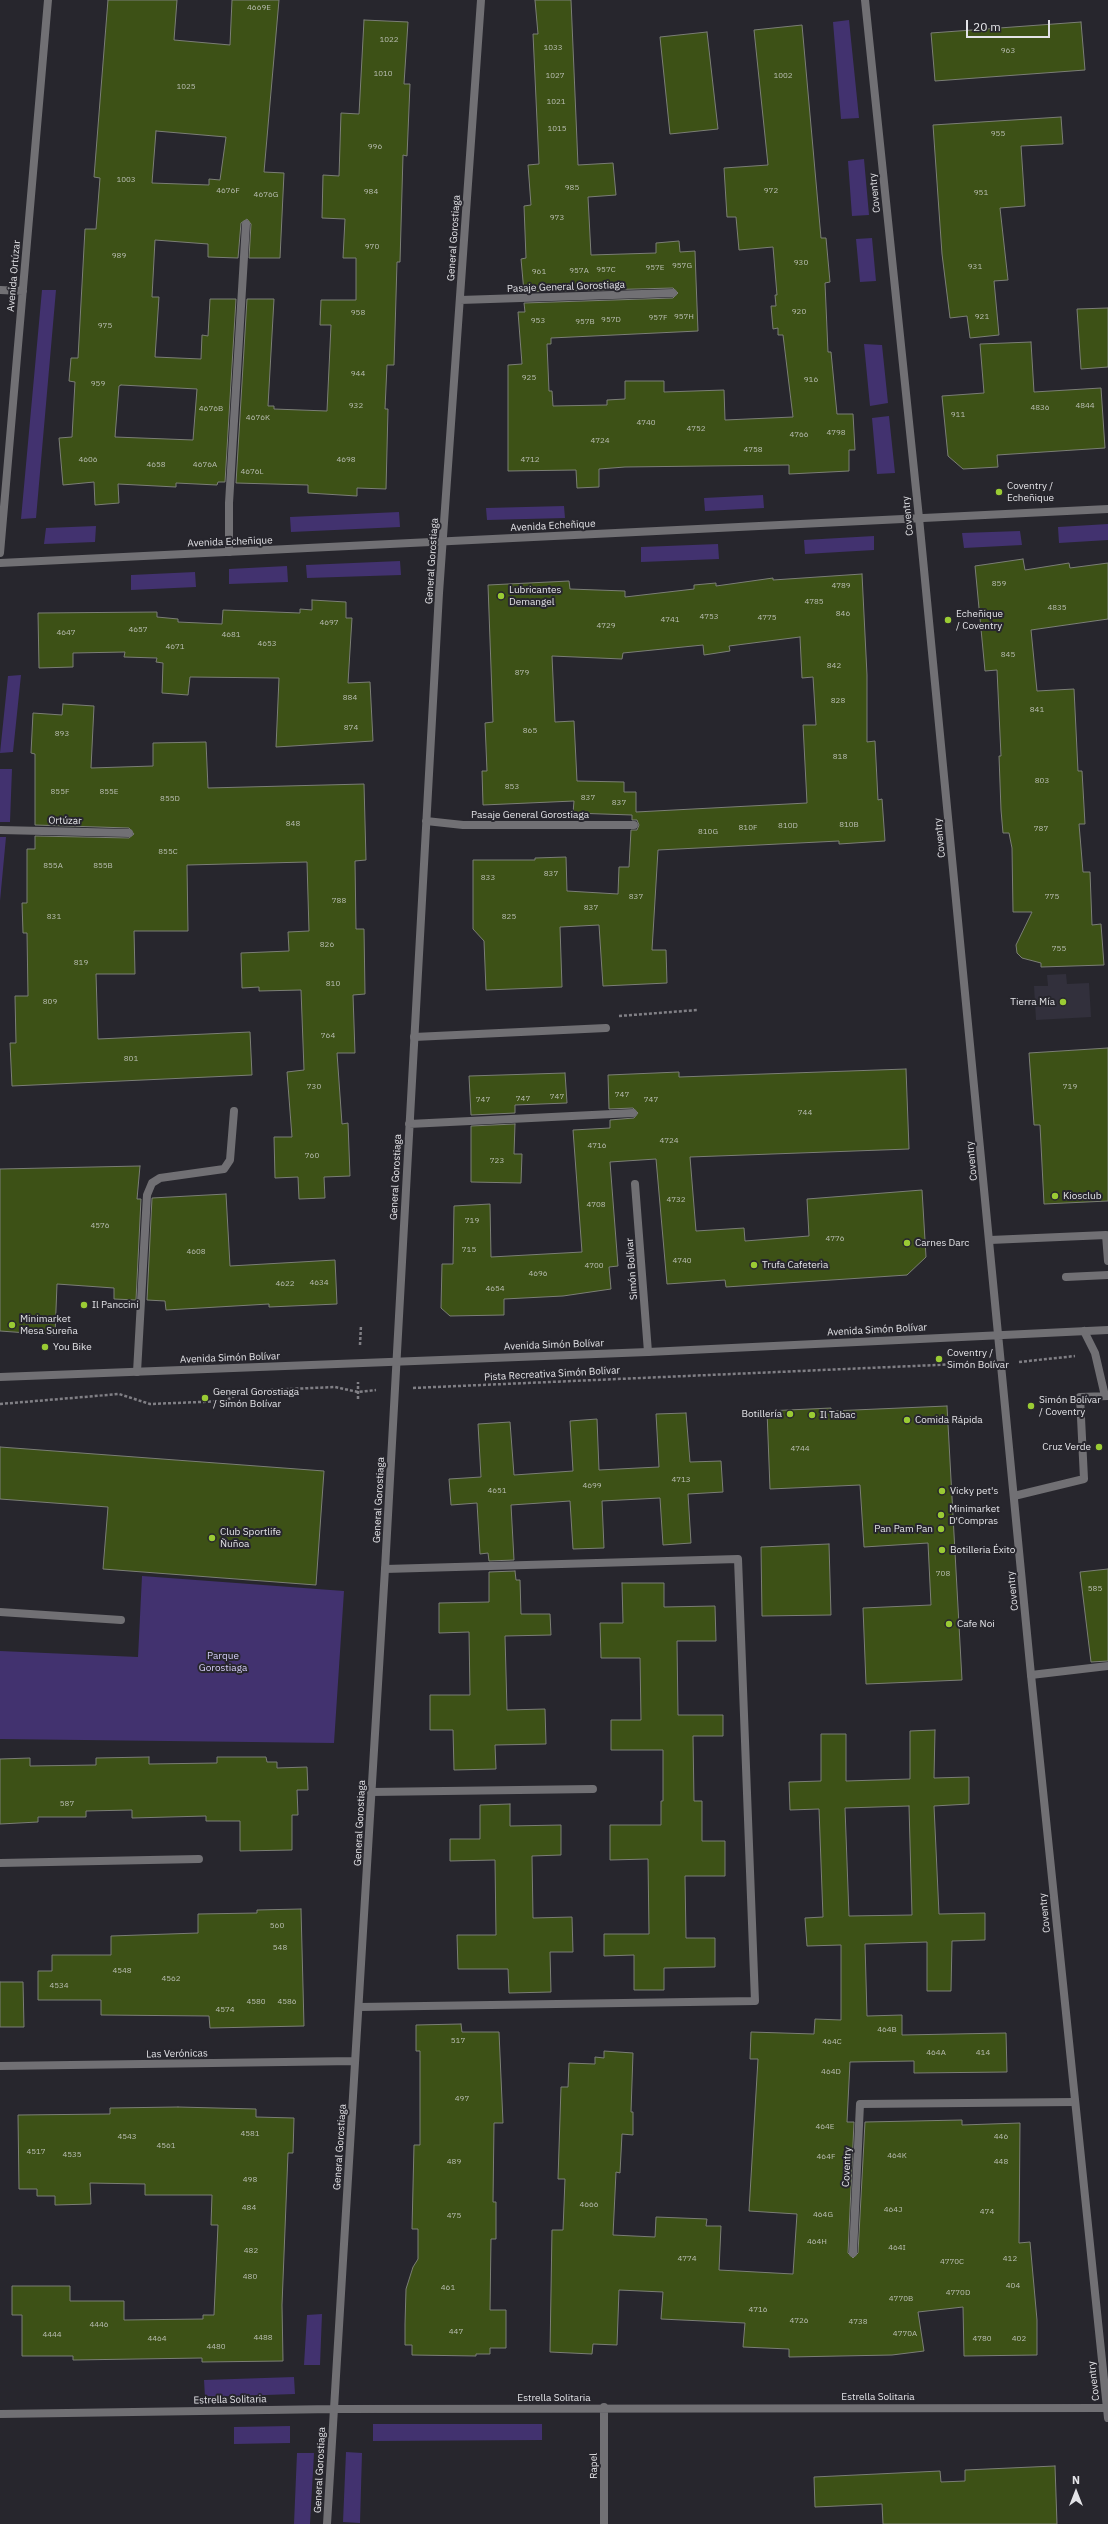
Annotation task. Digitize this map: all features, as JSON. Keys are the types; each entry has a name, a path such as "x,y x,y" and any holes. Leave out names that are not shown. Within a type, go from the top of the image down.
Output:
{"street":[{"name":"Avenida Ortúzar","path":"0,553 48,0"},
{"name":"General Gorostiaga","path":"327,2524 371,1792 386,1569 426,821 481,0"},
{"name":"Coventry","path":"865,0 919,518 1031,1675 1074,2102 1108,2418"},
{"path":"229,552 229,503 246,224"},
{"path":"0,290 23,291"},
{"name":"Pasaje General Gorostiaga","path":"460,300 674,294"},
{"name":"Avenida Echeñique","path":"0,562 444,542 1108,509"},
{"name":"Pasaje General Gorostiaga","path":"426,821 463,825 634,825"},
{"name":"Ortúzar","path":"0,830 129,832"},
{"path":"414,1037 606,1028"},
{"path":"136,1372 147,1195 152,1184 160,1178 224,1169 230,1160 234,1111"},
{"name":"General Gorostiaga","path":"409,1124 633,1113"},
{"name":"Simón Bolívar","path":"635,1184 648,1352"},
{"path":"990,1240 1106,1235 1108,1261"},
{"path":"1066,1277 1108,1275"},
{"name":"Avenida Simón Bolívar","path":"0,1377 648,1352 999,1334 1108,1330"},
{"path":"1014,1496 1084,1479 1080,1397 1107,1396 1094,1353 1084,1331"},
{"path":"359,2007 755,2001 738,1559 386,1569"},
{"path":"0,1612 121,1620"},
{"path":"1031,1675 1108,1666"},
{"path":"371,1792 593,1789"},
{"path":"0,1863 199,1859"},
{"name":"Las Verónicas","path":"0,2066 355,2061"},
{"name":"Coventry","path":"853,2253 860,2104 1074,2102"},
{"name":"Estrella Solitaria","path":"0,2414 604,2407 1108,2408"},
{"name":"Rapel","path":"604,2407 604,2524"}],"path":[{"path":"606,1028 616,1016 698,1010"},
{"name":"Pista Recreativa Simón Bolívar","path":"0,1404 119,1394 150,1404 225,1401 244,1391 335,1387 358,1392 395,1388 1040,1361 1094,1353"}],"shaded area":[{"name":"Tierra Mía","path":"1066,974 1067,984 1089,983 1091,1017 1036,1020 1034,986 1048,986 1047,975"}],"green space":[{"path":"849,20 859,118 841,119 833,22"},
{"path":"864,159 869,215 852,216 848,161"},
{"path":"872,238 876,281 860,282 856,239"},
{"path":"42,290 56,290 36,518 21,519"},
{"path":"864,344 882,345 888,403 870,406"},
{"path":"889,416 895,473 877,474 872,418"},
{"path":"763,495 764,508 705,511 704,498"},
{"path":"564,506 565,518 487,520 486,508"},
{"path":"399,512 400,527 291,532 290,517"},
{"path":"1108,524 1108,540 1059,543 1058,527"},
{"path":"96,526 95,542 44,544 46,528"},
{"path":"1020,531 1022,545 964,548 962,533"},
{"path":"874,536 874,550 805,554 804,540"},
{"path":"718,544 719,559 641,562 641,547"},
{"path":"400,561 401,575 307,578 306,565"},
{"path":"287,566 288,582 229,584 229,569"},
{"path":"195,572 196,587 131,590 131,575"},
{"path":"21,675 13,752 0,753 8,676"},
{"path":"0,769 12,769 10,822 0,822"},
{"path":"0,837 6,837 0,901"},
{"name":"Parque Gorostiaga","path":"142,1576 344,1591 334,1743 0,1739 0,1651 138,1657"},
{"path":"322,2314 320,2365 304,2365 307,2315"},
{"path":"294,2377 295,2394 205,2397 204,2380"},
{"path":"373,2424 542,2424 542,2440 373,2441"},
{"path":"290,2426 290,2443 234,2444 234,2427"},
{"path":"346,2452 362,2453 360,2523 343,2522"},
{"path":"297,2453 314,2453 310,2524 294,2524"}],"building":[{"path":"108,0 177,0 174,40 230,45 232,0 279,0 264,172 284,173 280,258 249,258 251,224 247,219 241,223 238,258 208,257 208,244 155,240 152,297 159,297 155,357 201,359 202,335 208,336 210,299 236,299 225,482 218,482 217,485 176,483 176,487 118,484 119,503 95,505 94,482 63,485 59,438 72,437 75,382 69,381 71,358 78,358 85,229 96,229 100,178 94,177","holes":["156,131 226,137 220,180 209,179 209,185 152,183","119,386 197,389 193,440 115,437"]},
{"path":"535,0 571,0 578,165 613,163 616,195 588,197 591,255 656,253 656,243 679,241 680,252 695,251 698,331 551,338 551,344 547,344 549,391 552,391 553,406 607,405 607,400 625,399 625,381 664,381 664,392 724,390 725,420 793,417 783,335 778,335 778,328 773,329 771,306 776,306 775,295 777,295 773,247 739,250 736,217 727,217 724,168 768,165 754,30 802,25 821,238 826,238 830,282 825,283 828,352 831,352 837,414 853,414 855,450 849,450 849,471 789,474 789,465 625,467 599,469 599,487 577,488 576,470 508,471 508,365 522,364 518,312 525,312 524,303 673,298 678,293 673,288 524,292 521,259 526,258 524,206 531,205 528,165 539,164 533,34 538,34"},
{"path":"364,20 408,22 404,84 410,84 407,156 403,155 400,262 397,262 394,365 387,365 385,409 388,409 386,489 357,488 357,496 308,493 308,485 236,483 247,299 274,299 268,406 274,406 274,409 327,411 331,325 320,325 321,300 356,300 356,258 343,258 345,219 322,218 323,175 339,176 341,113 359,114"},
{"path":"1081,22 1085,70 935,81 931,33"},
{"path":"707,32 718,129 670,134 660,37"},
{"path":"1061,117 1063,144 1021,146 1025,206 1000,208 1008,280 994,281 999,335 970,338 967,316 950,318 942,254 933,125"},
{"path":"1108,308 1108,367 1081,369 1077,309"},
{"path":"1031,342 1034,392 1101,388 1105,448 997,455 998,467 963,469 948,456 942,396 984,393 980,344"},
{"path":"1023,559 1025,570 1069,563 1070,568 1108,563 1108,619 1031,630 1037,691 1074,689 1078,771 1082,771 1085,824 1079,824 1083,872 1090,872 1092,925 1101,924 1104,965 1041,967 1041,963 1022,958 1017,953 1016,945 1032,912 1013,912 1012,848 1009,833 1003,833 1001,810 999,756 1001,756 997,670 985,671 975,566"},
{"path":"862,574 867,675 867,742 875,741 878,800 882,799 885,841 839,844 839,841 658,850 652,950 666,950 667,983 603,986 599,925 560,927 562,987 486,990 484,941 473,929 473,860 535,860 535,858 566,857 567,891 618,894 619,867 629,867 631,830 637,830 639,825 637,820 632,820 632,815 573,813 574,801 483,805 482,771 487,771 485,723 493,722 488,585 569,581 570,589 625,591 625,597 694,589 694,585 716,583 716,586 773,578 773,580","holes":["800,637 802,678 813,677 816,725 803,725 807,803 636,812 636,792 624,792 624,782 577,781 574,721 555,722 552,656 622,659 623,653 703,645 704,655 730,651 729,646"]},
{"path":"312,600 346,602 346,618 352,618 348,683 370,682 373,741 276,747 279,678 190,677 188,695 162,693 163,663 156,662 157,658 124,657 125,652 73,653 73,667 39,668 38,613 157,612 157,617 178,619 178,622 222,624 223,610 300,613 300,609 312,610"},
{"path":"63,704 94,706 91,768 153,766 153,743 206,742 208,788 364,784 366,860 355,861 356,929 364,929 365,994 353,995 355,1053 337,1053 342,1124 348,1123 350,1176 324,1177 325,1198 299,1199 298,1177 275,1178 274,1137 292,1137 287,1072 304,1070 301,990 259,991 259,987 242,988 241,953 289,951 288,932 309,931 307,862 187,865 188,931 134,931 135,974 96,974 98,1039 250,1032 252,1075 12,1086 10,1043 16,1043 15,996 28,996 27,933 23,933 22,903 27,903 27,849 35,849 35,836 129,838 134,834 129,828 35,825 35,754 31,753 33,713 62,715"},
{"path":"1108,1048 1108,1201 1044,1204 1040,1125 1034,1125 1029,1053"},
{"path":"906,1069 909,1149 690,1157 696,1231 744,1228 745,1241 809,1236 807,1199 922,1190 926,1257 907,1275 726,1287 725,1280 667,1284 656,1159 610,1162 618,1266 609,1267 611,1289 563,1296 504,1299 504,1315 450,1316 441,1308 442,1264 453,1264 454,1206 490,1204 491,1257 582,1252 573,1130 610,1128 610,1120 634,1118 638,1113 633,1108 609,1109 608,1075 679,1072 679,1077"},
{"path":"565,1073 567,1103 515,1105 515,1113 471,1115 469,1076"},
{"path":"515,1124 514,1154 522,1154 521,1183 471,1182 471,1126"},
{"path":"140,1166 137,1199 141,1199 136,1300 114,1299 114,1288 57,1284 55,1335 0,1331 0,1169"},
{"path":"226,1194 230,1266 335,1260 337,1304 269,1307 269,1304 166,1310 165,1301 147,1300 152,1198"},
{"path":"947,1406 962,1680 866,1684 863,1608 931,1605 928,1543 864,1547 860,1485 770,1489 767,1411 831,1408 831,1411"},
{"path":"686,1413 690,1462 721,1461 723,1492 688,1494 691,1543 663,1545 660,1498 602,1501 604,1548 573,1549 570,1501 511,1505 514,1560 489,1561 488,1553 480,1554 477,1503 451,1505 449,1479 481,1477 478,1424 510,1422 514,1475 573,1471 570,1421 597,1419 599,1470 659,1467 656,1414"},
{"name":"Club Sportlife Ñuñoa","path":"0,1447 324,1471 316,1585 103,1569 108,1507 0,1499"},
{"path":"829,1544 831,1615 762,1616 761,1547"},
{"path":"1108,1569 1108,1661 1091,1662 1080,1572"},
{"path":"515,1571 516,1580 520,1580 521,1614 550,1614 551,1635 505,1636 507,1710 545,1709 546,1744 495,1745 496,1769 454,1770 453,1730 430,1730 430,1695 470,1695 469,1632 439,1633 439,1603 489,1602 489,1572"},
{"path":"622,1583 664,1583 664,1607 715,1606 716,1641 677,1641 678,1715 723,1715 723,1736 693,1736 694,1801 702,1801 702,1841 725,1841 725,1876 685,1876 686,1938 715,1938 715,1967 664,1968 664,1990 634,1990 634,1955 604,1956 604,1934 649,1934 648,1859 610,1860 610,1825 661,1825 661,1801 663,1801 663,1750 611,1750 611,1720 641,1720 640,1658 601,1658 600,1623 623,1623"},
{"path":"935,1730 934,1778 969,1777 969,1804 934,1806 939,1914 985,1913 985,1940 952,1941 951,1991 927,1991 927,1942 865,1944 867,2016 902,2015 902,2035 1006,2033 1007,2072 914,2073 914,2061 850,2062 847,2122 854,2122 848,2253 853,2258 858,2253 865,2122 962,2120 962,2125 1020,2123 1019,2243 1030,2242 1037,2320 1037,2355 964,2356 963,2307 918,2312 924,2351 892,2355 789,2357 789,2349 743,2347 745,2323 661,2319 663,2292 619,2290 617,2345 593,2344 592,2354 550,2352 552,2230 563,2230 565,2179 558,2179 561,2087 568,2087 569,2063 595,2064 595,2057 604,2058 604,2051 633,2053 631,2112 633,2112 633,2135 622,2134 620,2173 616,2172 613,2235 655,2237 656,2217 707,2219 706,2226 721,2226 719,2270 793,2274 797,2214 749,2211 758,2059 750,2059 751,2032 814,2034 815,2019 841,2020 841,1945 807,1946 805,1918 823,1917 819,1809 790,1810 789,1782 821,1781 821,1734 846,1734 846,1781 910,1779 910,1731","holes":["909,1806 912,1915 849,1916 845,1808"]},
{"path":"149,1757 149,1764 217,1763 217,1757 266,1757 267,1762 277,1762 277,1768 307,1767 308,1790 297,1790 298,1815 292,1815 292,1850 240,1851 240,1821 206,1821 206,1816 132,1818 132,1810 86,1811 86,1817 38,1817 38,1822 0,1824 0,1759 30,1758 30,1766 96,1765 96,1758"},
{"path":"510,1804 510,1826 561,1825 561,1855 532,1856 533,1918 572,1917 573,1952 550,1952 551,1992 509,1993 508,1969 458,1969 457,1935 496,1935 495,1860 450,1861 450,1839 480,1839 480,1805"},
{"path":"301,1909 304,2026 210,2028 209,2016 101,2015 101,2000 38,2000 38,1971 52,1971 52,1955 111,1955 111,1936 198,1933 198,1914 257,1913 257,1910"},
{"path":"0,1982 23,1982 24,2027 0,2027"},
{"path":"461,2024 462,2032 499,2032 503,2123 494,2123 493,2202 496,2202 496,2239 491,2239 490,2310 506,2310 506,2348 490,2348 490,2354 476,2354 476,2356 412,2355 412,2345 405,2345 405,2324 406,2289 413,2267 418,2259 418,2229 412,2229 414,2145 420,2145 420,2051 416,2051 416,2025"},
{"path":"178,2107 256,2109 256,2117 294,2118 293,2153 288,2153 282,2305 283,2361 202,2362 202,2358 73,2360 73,2356 22,2356 22,2315 12,2315 12,2286 70,2286 70,2301 124,2301 124,2320 203,2319 203,2315 214,2315 218,2225 211,2225 212,2195 145,2195 145,2184 90,2183 91,2204 55,2205 55,2196 37,2196 37,2189 19,2189 18,2115 110,2114 110,2108"},
{"path":"1055,2466 1057,2524 883,2524 882,2504 815,2507 814,2477 940,2471 941,2482 965,2481 965,2470"}],"place":[{"name":"Coventry / Echeñique","path":"999,492"},
{"name":"Lubricantes Demangel","path":"501,596"},
{"name":"Echeñique / Coventry","path":"948,620"},
{"name":"Tierra Mía","path":"1063,1002"},
{"name":"Kiosclub","path":"1055,1196"},
{"name":"Carnes Darc","path":"907,1243"},
{"name":"Trufa Cafeterìa","path":"754,1265"},
{"name":"Il Panccini","path":"84,1305"},
{"name":"Minimarket Mesa Sureña","path":"12,1325"},
{"name":"You Bike","path":"45,1347"},
{"name":"Coventry / Simón Bolívar","path":"939,1359"},
{"name":"General Gorostiaga / Simón Bolívar","path":"205,1398"},
{"name":"Simón Bolívar / Coventry","path":"1031,1406"},
{"name":"Botillería","path":"790,1414"},
{"name":"Il Tabac","path":"812,1415"},
{"name":"Comida Rápida","path":"907,1420"},
{"name":"Cruz Verde","path":"1099,1447"},
{"name":"Vicky pet's","path":"942,1491"},
{"name":"Minimarket D'Compras","path":"941,1515"},
{"name":"Pan Pam Pan","path":"941,1529"},
{"name":"Club Sportlife Ñuñoa","path":"212,1538"},
{"name":"Botilleria Éxito","path":"942,1550"},
{"name":"Cafe Noi","path":"949,1624"}]}
